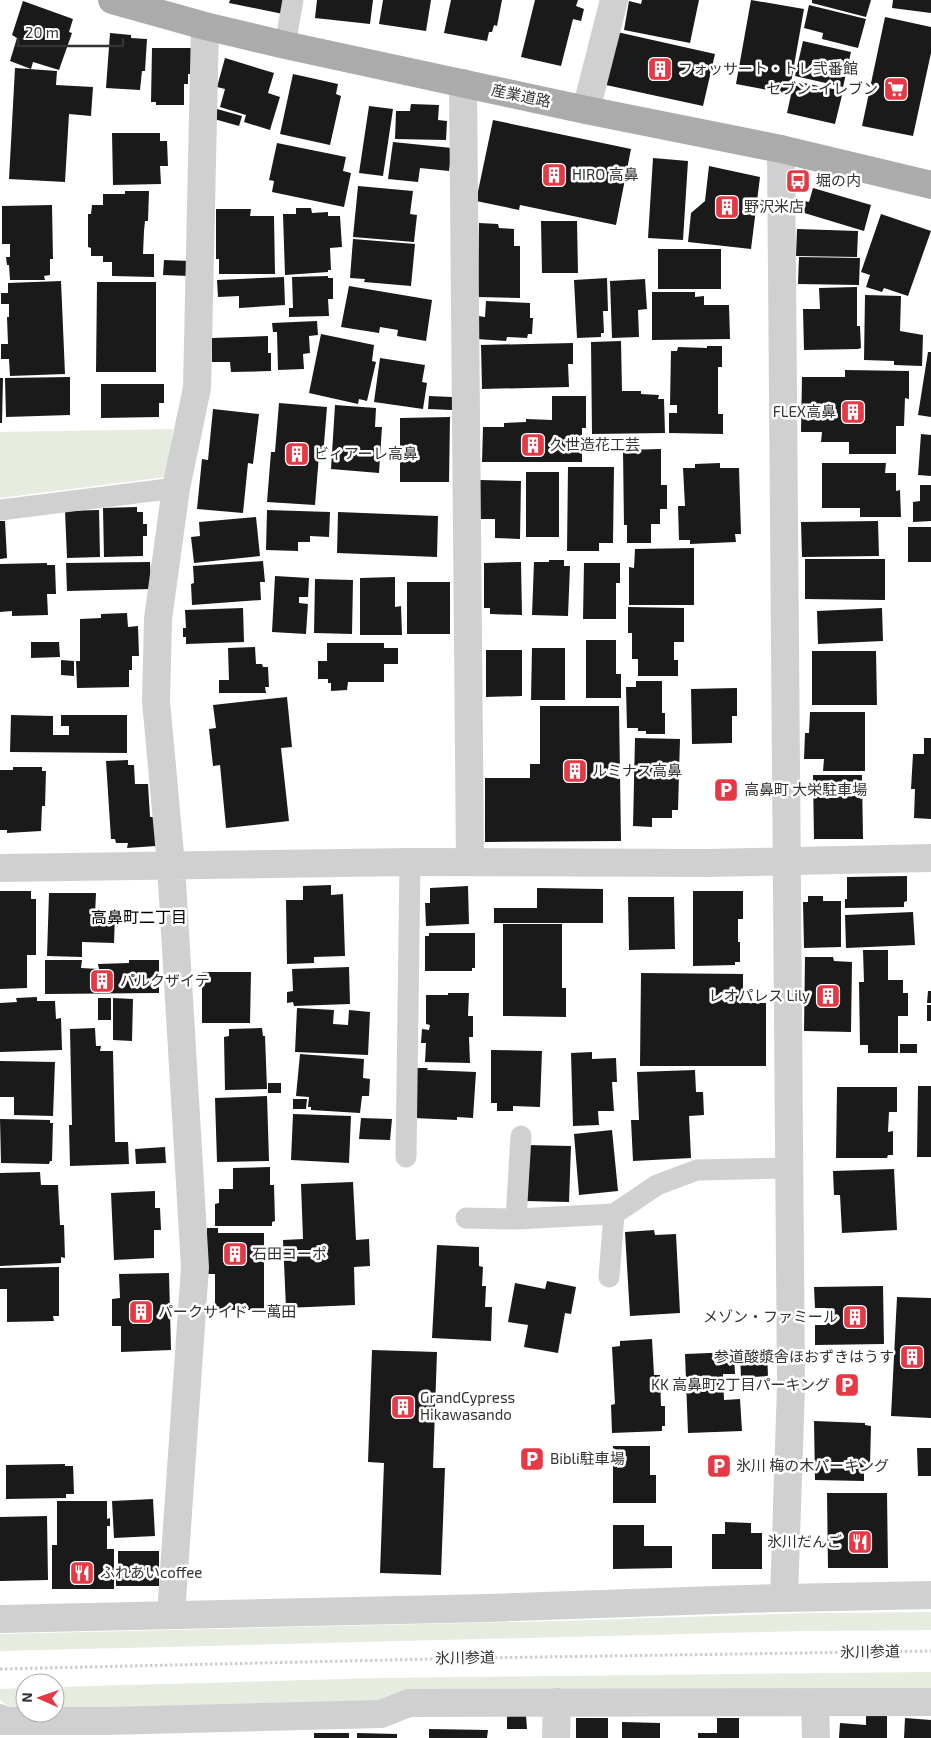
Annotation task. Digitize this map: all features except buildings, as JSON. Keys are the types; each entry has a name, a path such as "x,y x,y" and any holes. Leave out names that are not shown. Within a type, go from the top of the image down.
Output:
{"main road":[{"name":"産業道路","path":"112,0 285,45 586,110 781,149 931,185"}],"street":[{"path":"586,110 614,0"},
{"path":"172,1614 195,1267 171,865 156,701 158,618 176,488 197,388 206,26"},
{"path":"463,83 470,862"},
{"path":"781,149 791,1386 784,1598"},
{"path":"0,868 410,862 709,863 931,858"},
{"path":"0,1619 489,1608 931,1595"},
{"path":"556,1738 557,1702"},
{"path":"815,1702 816,1738"},
{"path":"0,1718 4,1721 101,1730 296,1728 381,1714 409,1704 931,1702"}],"lane":[{"path":"285,45 294,0"},
{"path":"0,510 176,488"},
{"path":"406,1156 410,862"},
{"path":"516,1220 521,1136"},
{"path":"466,1218 516,1220 614,1214 657,1185 697,1170 790,1168"},
{"path":"608,1277 614,1214"}],"path":[{"name":"氷川参道","path":"0,1668 456,1658 931,1651"}],"shaded area":[{"path":"173,429 166,477 0,498 0,432"},
{"path":"931,1612 931,1630 806,1631 0,1651 0,1634 558,1621 808,1613"},
{"path":"931,1672 931,1692 65,1713 65,1687 377,1678"},
{"path":"15,1688 15,1711 0,1700 0,1689"}],"place":[{"name":"フォッサート・トレ弐番館","path":"660,69"},
{"name":"セブン-イレブン","path":"896,89"},
{"name":"HIRO 高鼻","path":"554,175"},
{"name":"堀の内","path":"798,181"},
{"name":"野沢米店","path":"727,207"},
{"name":"FLEX高鼻","path":"853,412"},
{"name":"久世造花工芸","path":"533,445"},
{"name":"ビィアーレ高鼻","path":"297,454"},
{"name":"ルミナス高鼻","path":"575,771"},
{"name":"高鼻町 大栄駐車場","path":"726,790"},
{"name":"パルクザイテ","path":"102,981"},
{"name":"レオパレス Lily","path":"828,996"},
{"name":"石田コーポ","path":"235,1254"},
{"name":"パークサイド 一萬田","path":"141,1312"},
{"name":"メゾン・ファミール","path":"855,1317"},
{"name":"参道酸漿舎ほおずきはうす","path":"912,1357"},
{"name":"KK 高鼻町2丁目パーキング","path":"847,1385"},
{"name":"GrandCypress Hikawasando","path":"403,1407"},
{"name":"Bibli駐車場","path":"532,1459"},
{"name":"氷川 梅の木パーキング","path":"719,1466"},
{"name":"氷川だんご","path":"860,1542"},
{"name":"ふれあいcoffee","path":"82,1573"}],"district":[{"name":"高鼻町二丁目","path":"139,917"}]}
